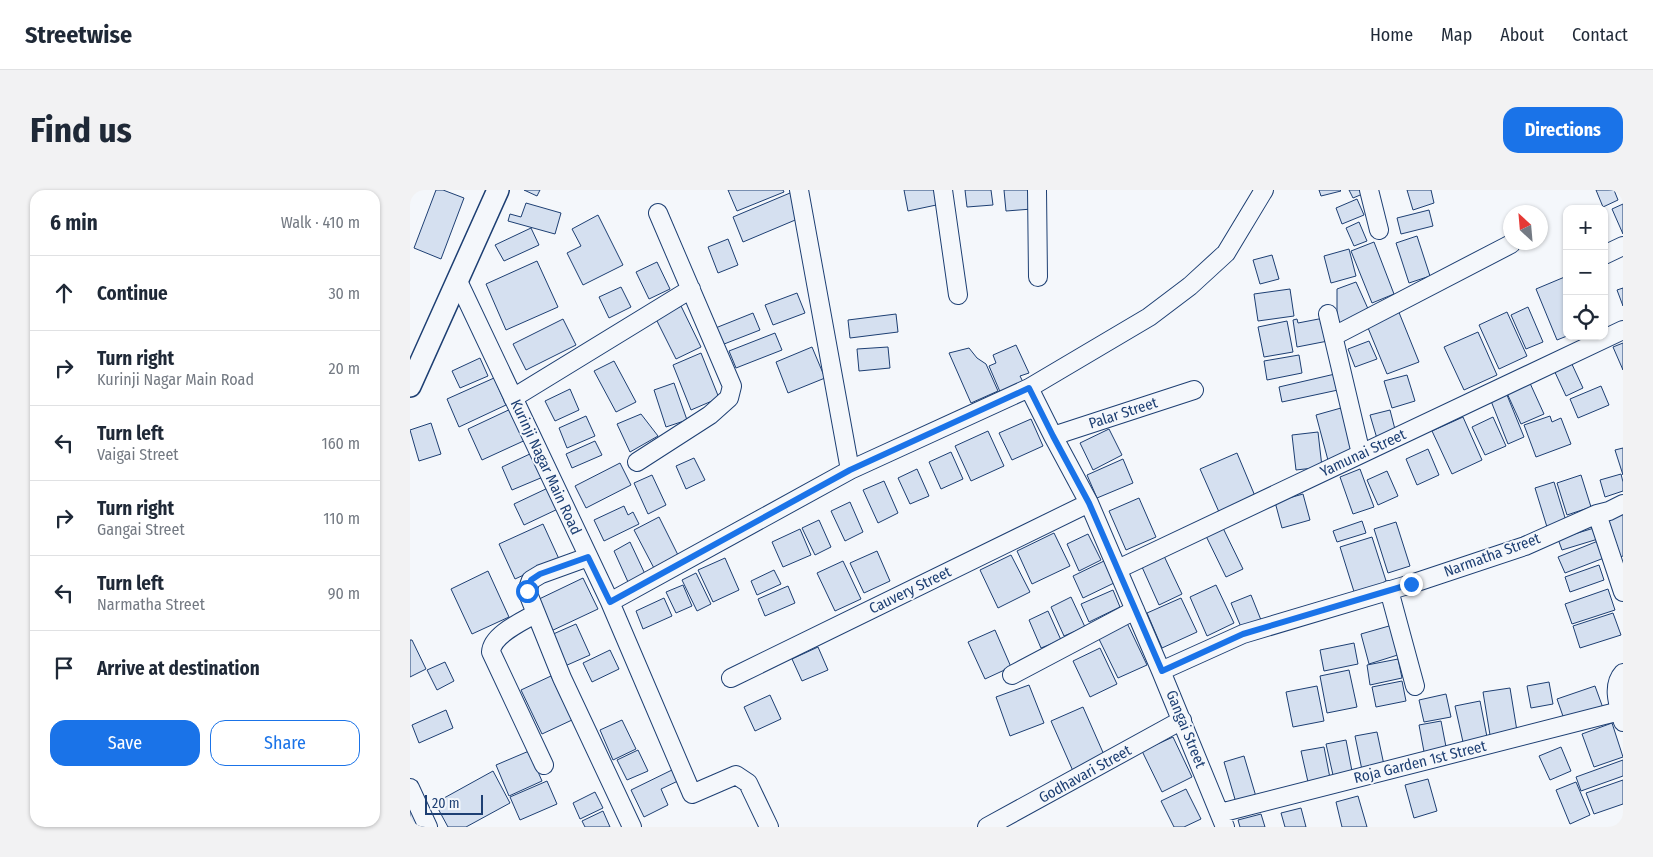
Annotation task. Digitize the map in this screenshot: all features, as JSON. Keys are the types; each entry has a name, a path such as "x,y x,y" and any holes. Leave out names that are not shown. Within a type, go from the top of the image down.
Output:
{"street":[{"path":"410,386 498,190"},
{"path":"799,190 850,470"},
{"path":"943,190 958,295"},
{"path":"1037,190 1038,276"},
{"path":"610,602 850,470 1029,388 1149,317 1190,286 1226,254 1264,190"},
{"path":"1369,190 1379,230"},
{"path":"636,462 710,415 729,398 732,386 658,213"},
{"path":"1608,253 1623,246"},
{"path":"1334,336 1503,248"},
{"name":"Kurinji Nagar Main Road","path":"457,279 610,602 692,794 736,775 748,783 769,827"},
{"path":"513,398 691,289"},
{"path":"1328,314 1361,454"},
{"name":"Yamunai Street","path":"1118,569 1612,332"},
{"name":"Gangai Street","path":"1029,388 1089,503 1162,671 1223,820"},
{"name":"Palar Street","path":"1053,436 1194,390"},
{"name":"Cauvery Street","path":"731,678 1089,503"},
{"name":"Narmatha Street","path":"1162,671 1243,634 1390,590 1525,546 1623,504"},
{"path":"1597,514 1623,592"},
{"path":"588,557 540,574 531,580 527,591 562,678 632,827"},
{"path":"1390,590 1416,686"},
{"path":"1012,675 1135,610"},
{"path":"535,614 498,637 491,645 491,652 544,766"},
{"path":"1622,717 1616,687 1623,673"},
{"name":"Roja Garden 1st Street","path":"1223,820 1622,717"},
{"name":"Godhavari Street","path":"987,827 1182,720"},
{"path":"410,788 428,827"}],"building":[{"path":"436,190 443,190 464,198 441,259 414,248"},
{"path":"524,190 540,190 537,196"},
{"path":"728,190 783,190 784,192 737,211"},
{"path":"904,190 938,190 941,204 908,211"},
{"path":"965,190 991,190 993,205 967,207"},
{"path":"1004,190 1030,190 1032,209 1006,211"},
{"path":"1319,190 1340,190 1341,191 1321,196"},
{"path":"1349,190 1364,190 1365,193 1353,198"},
{"path":"1407,190 1431,190 1434,203 1413,210"},
{"path":"1596,190 1614,190 1618,200 1607,205 1602,205"},
{"path":"790,193 800,218 743,242 733,217"},
{"path":"1357,199 1364,215 1342,224 1336,208"},
{"path":"526,203 561,213 555,234 508,221 510,214 521,217"},
{"path":"1623,204 1623,234 1612,209"},
{"path":"1429,210 1433,226 1401,234 1397,218"},
{"path":"598,215 623,265 583,285 567,253 581,246 572,229"},
{"path":"1359,222 1367,241 1354,246 1346,228"},
{"path":"531,228 539,245 504,261 495,245"},
{"path":"1417,236 1430,276 1409,283 1396,243"},
{"path":"728,239 738,265 718,273 708,247"},
{"path":"1374,242 1394,294 1372,303 1351,251"},
{"path":"1349,249 1356,276 1331,283 1324,256"},
{"path":"1272,255 1279,279 1260,284 1253,260"},
{"path":"537,261 558,307 506,330 486,284"},
{"path":"657,262 670,289 649,299 636,272"},
{"path":"1563,278 1563,338 1557,340 1536,289"},
{"path":"1356,282 1369,311 1337,325 1337,289"},
{"path":"621,287 631,307 609,318 599,297"},
{"path":"1623,288 1623,306 1617,290"},
{"path":"1290,289 1294,316 1258,321 1254,294"},
{"path":"797,293 805,313 773,325 765,305"},
{"path":"681,306 701,347 676,359 656,319"},
{"path":"1528,307 1543,342 1526,349 1511,315"},
{"path":"1398,310 1419,362 1387,374 1366,323"},
{"path":"1507,312 1527,356 1499,369 1479,325"},
{"path":"753,313 760,330 719,346 713,329"},
{"path":"896,314 898,332 850,338 848,320"},
{"path":"1329,317 1333,340 1297,347 1293,320 1297,319 1298,323"},
{"path":"563,319 576,345 526,370 513,344"},
{"path":"1287,321 1293,352 1264,357 1258,327"},
{"path":"1478,332 1497,375 1464,390 1444,347"},
{"path":"775,333 782,350 736,368 729,351"},
{"path":"1369,341 1377,359 1355,367 1348,349"},
{"path":"1623,343 1623,370 1613,347"},
{"path":"1016,345 1029,373 1020,376 1024,384 1001,394 989,366 996,363 993,355"},
{"path":"812,347 825,378 788,393 776,362"},
{"path":"888,347 890,368 859,371 857,349"},
{"path":"969,348 977,358 986,364 998,391 971,403 949,353"},
{"path":"701,353 719,398 691,410 673,365"},
{"path":"1299,355 1302,373 1267,380 1264,361"},
{"path":"480,358 488,376 460,388 452,371"},
{"path":"1570,360 1583,388 1566,396 1553,368"},
{"path":"614,361 636,402 616,412 594,371"},
{"path":"1335,374 1338,390 1282,402 1279,387"},
{"path":"1407,375 1415,401 1392,408 1384,381"},
{"path":"494,378 506,405 459,427 447,399"},
{"path":"1529,381 1544,414 1521,424 1506,391"},
{"path":"674,383 687,420 666,427 654,390"},
{"path":"1601,386 1609,405 1578,418 1570,399"},
{"path":"570,389 579,410 555,421 545,401"},
{"path":"1507,395 1524,437 1508,444 1491,401"},
{"path":"515,407 530,438 482,460 468,429"},
{"path":"1341,408 1355,456 1329,464 1316,415"},
{"path":"1390,410 1397,437 1378,442 1370,415"},
{"path":"641,414 658,436 630,452 617,424"},
{"path":"586,416 595,436 567,448 559,428"},
{"path":"1550,416 1552,422 1561,418 1571,444 1536,457 1524,425"},
{"path":"1463,417 1482,460 1452,474 1432,431"},
{"path":"1493,417 1506,446 1485,455 1472,427"},
{"path":"1031,419 1043,446 1012,460 999,433"},
{"path":"431,423 441,454 419,461 410,430"},
{"path":"1109,429 1122,455 1093,470 1080,443"},
{"path":"988,431 1004,466 971,481 955,446"},
{"path":"1318,432 1322,467 1296,470 1292,435"},
{"path":"595,441 602,455 572,468 566,454"},
{"path":"1623,448 1623,475 1615,450"},
{"path":"1428,449 1439,475 1417,485 1406,459"},
{"path":"951,452 963,479 941,489 929,462"},
{"path":"532,453 543,477 512,490 502,467"},
{"path":"1237,453 1255,496 1219,512 1200,469"},
{"path":"694,458 705,480 686,489 676,466"},
{"path":"1123,459 1133,483 1097,498 1087,475"},
{"path":"620,463 631,485 586,508 575,486"},
{"path":"917,469 929,496 910,504 898,478"},
{"path":"1360,469 1374,507 1353,514 1340,477"},
{"path":"1387,471 1398,496 1378,505 1367,480"},
{"path":"1621,474 1623,491 1605,497 1600,480"},
{"path":"652,475 666,505 648,514 634,483"},
{"path":"1581,475 1591,507 1567,515 1557,483"},
{"path":"884,481 898,513 878,523 863,490"},
{"path":"1554,482 1566,521 1547,527 1535,488"},
{"path":"550,487 560,508 524,525 514,504"},
{"path":"1303,494 1310,520 1282,528 1275,502"},
{"path":"1139,498 1156,537 1126,550 1109,511"},
{"path":"850,502 863,532 845,541 831,511"},
{"path":"624,506 628,515 633,512 639,524 604,541 594,520"},
{"path":"1623,514 1623,556 1620,557 1606,520"},
{"path":"659,517 680,559 656,572 634,530"},
{"path":"819,520 831,547 815,555 802,528"},
{"path":"1362,521 1366,533 1337,542 1333,531"},
{"path":"1396,522 1410,566 1388,573 1374,529"},
{"path":"543,524 559,559 515,579 499,544"},
{"path":"1222,526 1243,569 1226,577 1205,534"},
{"path":"1594,528 1598,539 1562,550 1558,539"},
{"path":"800,529 811,555 783,567 772,542"},
{"path":"1054,533 1070,566 1032,584 1017,551"},
{"path":"1088,534 1101,560 1079,571 1067,544"},
{"path":"1372,537 1388,587 1356,598 1340,547"},
{"path":"1598,541 1604,558 1565,573 1558,557"},
{"path":"630,542 645,574 628,582 614,551"},
{"path":"877,551 890,581 864,593 850,563"},
{"path":"1011,555 1030,592 998,608 980,570"},
{"path":"1164,556 1182,594 1159,605 1142,567"},
{"path":"725,558 739,590 713,602 698,570"},
{"path":"843,561 861,599 835,611 817,573"},
{"path":"1104,561 1114,583 1083,598 1073,576"},
{"path":"1599,565 1604,580 1570,592 1565,577"},
{"path":"774,570 781,584 757,595 751,581"},
{"path":"488,571 509,617 472,634 451,589"},
{"path":"696,573 711,604 697,611 682,580"},
{"path":"583,578 598,609 549,632 535,601"},
{"path":"683,585 692,606 676,613 666,592"},
{"path":"1216,585 1234,623 1207,636 1190,597"},
{"path":"788,586 795,603 765,616 758,599"},
{"path":"1608,589 1615,610 1572,624 1565,604"},
{"path":"1113,590 1120,607 1089,622 1081,604"},
{"path":"1251,595 1261,620 1241,627 1231,603"},
{"path":"1071,597 1085,627 1064,636 1051,607"},
{"path":"664,598 672,616 643,629 636,611"},
{"path":"1181,598 1197,632 1162,648 1147,613"},
{"path":"1048,611 1061,640 1041,648 1029,620"},
{"path":"1613,613 1621,635 1580,648 1573,626"},
{"path":"1127,623 1147,665 1118,678 1098,637"},
{"path":"576,624 590,655 565,666 551,635"},
{"path":"1396,624 1404,653 1369,664 1361,634"},
{"path":"995,630 1011,667 985,679 968,642"},
{"path":"410,640 412,640 426,669 410,677"},
{"path":"1354,643 1358,664 1324,671 1320,650"},
{"path":"818,647 828,670 802,681 792,659"},
{"path":"1100,648 1117,684 1090,697 1073,661"},
{"path":"610,650 619,669 592,682 583,663"},
{"path":"1398,659 1402,678 1370,685 1367,665"},
{"path":"445,662 454,681 437,690 427,670"},
{"path":"1349,670 1357,707 1327,713 1320,676"},
{"path":"551,676 572,720 542,734 521,690"},
{"path":"1402,681 1406,701 1376,707 1372,687"},
{"path":"1549,682 1553,704 1531,708 1527,686"},
{"path":"1029,685 1044,723 1010,736 996,697"},
{"path":"1317,686 1324,721 1293,727 1286,692"},
{"path":"1595,686 1603,708 1565,722 1557,699"},
{"path":"1510,688 1517,731 1490,735 1483,692"},
{"path":"1446,694 1451,717 1424,722 1419,700"},
{"path":"770,695 781,719 755,731 744,707"},
{"path":"1480,701 1487,737 1463,742 1455,706"},
{"path":"1083,707 1105,757 1073,771 1051,721"},
{"path":"446,710 453,728 419,743 412,725"},
{"path":"622,720 636,749 613,760 600,730"},
{"path":"1441,721 1447,752 1425,757 1419,725"},
{"path":"1612,723 1623,757 1594,767 1582,734"},
{"path":"1377,732 1384,765 1362,770 1355,736"},
{"path":"1173,737 1192,777 1162,792 1142,751"},
{"path":"1346,740 1352,771 1333,775 1326,744"},
{"path":"1324,747 1330,778 1308,782 1301,751"},
{"path":"1561,747 1571,771 1550,780 1539,756"},
{"path":"638,750 648,771 627,780 617,760"},
{"path":"529,751 542,781 509,796 496,765"},
{"path":"1244,756 1257,800 1237,806 1224,762"},
{"path":"1623,760 1623,776 1581,791 1576,777"},
{"path":"674,769 680,780 661,789 668,805 644,817 631,790"},
{"path":"493,771 510,803 466,827 448,827 435,803"},
{"path":"1428,779 1437,811 1414,818 1405,785"},
{"path":"1623,780 1623,804 1594,814 1586,793"},
{"path":"547,781 557,804 520,820 510,797"},
{"path":"1576,782 1590,815 1570,824 1556,790"},
{"path":"1186,789 1201,819 1184,827 1174,827 1161,801"},
{"path":"595,792 603,808 580,819 573,803"},
{"path":"1358,796 1367,827 1342,827 1336,802"},
{"path":"410,805 424,820 410,826"},
{"path":"1301,808 1306,827 1285,827 1281,813"},
{"path":"603,811 610,827 585,827 582,821"},
{"path":"1261,814 1265,827 1240,827 1238,820"}],"route":[{"path":"527,591 531,580 540,574 588,557 610,602 850,470 1029,388 1089,503 1162,671 1243,634 1411,584"}]}
